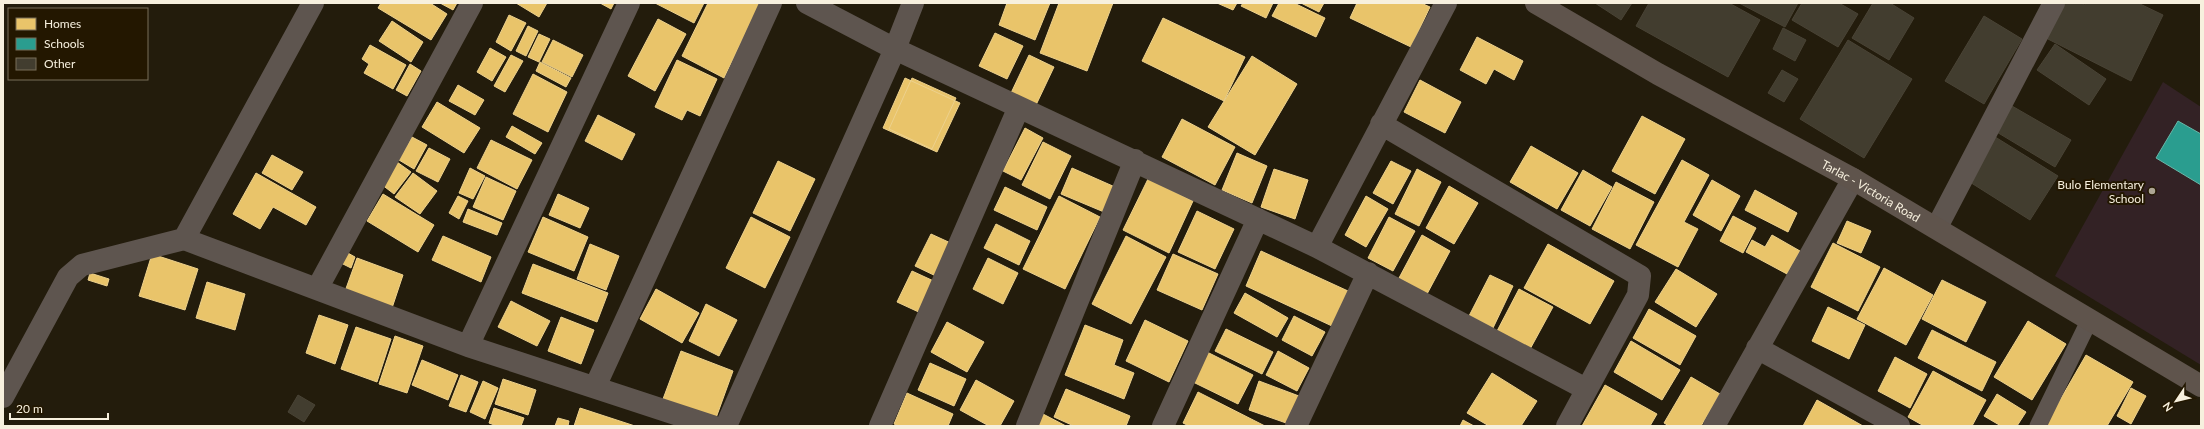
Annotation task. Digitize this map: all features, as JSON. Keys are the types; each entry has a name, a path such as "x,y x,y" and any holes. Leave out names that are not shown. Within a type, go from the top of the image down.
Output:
{"main road":[{"name":"Tarlac - Victoria Road","path":"1536,3 1658,74 1853,179 1937,228 2089,321 2201,386"}],"street":[{"path":"184,239 313,3"},
{"path":"317,289 472,3"},
{"path":"468,346 629,3"},
{"path":"595,387 771,3"},
{"path":"807,3 895,49 1019,108 1135,160 1317,247 1586,389"},
{"path":"726,426 895,49 913,3"},
{"path":"1317,247 1446,3"},
{"path":"1937,228 2054,3"},
{"path":"880,426 1019,108"},
{"path":"1381,124 1640,276 1638,295 1567,426"},
{"path":"1027,426 1135,160"},
{"path":"1714,426 1853,179"},
{"path":"1163,426 1258,219"},
{"path":"3,397 68,277 82,265 184,239 468,346 712,426"},
{"path":"1296,426 1368,274"},
{"path":"1757,348 1888,423"}],"lane":[{"path":"2038,426 2089,321"}],"shaded area":[{"name":"Bulo Elementary School","path":"2163,82 2201,107 2201,365 2055,276"}],"building: Homes":[{"path":"381,3 430,3 447,14 431,40 378,8"},
{"path":"440,3 457,3 453,10"},
{"path":"516,3 547,3 539,17"},
{"path":"600,3 614,3 611,9"},
{"path":"655,3 704,3 694,23"},
{"path":"708,3 760,3 724,78 682,56"},
{"path":"1007,3 1050,3 1035,40 999,25"},
{"path":"1059,3 1113,3 1087,71 1040,53"},
{"path":"1217,3 1237,3 1233,10"},
{"path":"1243,3 1273,3 1266,18 1241,6"},
{"path":"1279,3 1294,3 1325,18 1316,37 1272,16"},
{"path":"1301,3 1324,3 1319,12"},
{"path":"1357,3 1421,3 1430,7 1411,47 1350,18"},
{"path":"509,15 526,23 511,51 496,42"},
{"path":"1163,18 1245,57 1224,101 1142,61"},
{"path":"658,19 686,34 655,91 628,76"},
{"path":"392,21 423,42 411,62 379,41"},
{"path":"528,26 538,31 526,56 516,51"},
{"path":"995,33 1023,46 1007,79 979,66"},
{"path":"539,34 550,39 539,62 528,57"},
{"path":"1477,37 1523,61 1514,80 1494,69 1486,84 1460,70"},
{"path":"553,40 583,55 572,77 542,62"},
{"path":"370,45 406,65 393,89 364,73 369,64 362,59"},
{"path":"490,48 506,57 492,81 477,72"},
{"path":"511,55 523,61 505,92 494,86"},
{"path":"1029,55 1054,67 1036,105 1011,93"},
{"path":"1252,56 1297,84 1255,155 1208,127"},
{"path":"677,60 717,79 700,116 687,110 682,120 655,107"},
{"path":"540,62 571,78 566,87 536,71"},
{"path":"410,64 421,71 407,96 396,90"},
{"path":"533,74 567,92 548,132 513,114"},
{"path":"905,78 960,103 937,152 883,128"},
{"path":"912,78 956,98 932,149 889,129"},
{"path":"1420,80 1461,102 1445,133 1404,112"},
{"path":"458,85 484,100 475,115 449,101"},
{"path":"437,102 480,128 464,153 422,127"},
{"path":"598,115 635,134 622,160 585,141"},
{"path":"1642,116 1685,139 1655,194 1612,171"},
{"path":"1182,119 1235,147 1215,185 1162,157"},
{"path":"512,126 542,143 535,154 506,137"},
{"path":"1025,128 1043,138 1021,180 1003,171"},
{"path":"412,137 427,145 414,169 399,160"},
{"path":"491,140 532,160 517,189 477,168"},
{"path":"1043,142 1071,156 1050,199 1022,185"},
{"path":"1531,146 1578,173 1557,209 1510,182"},
{"path":"429,148 450,159 438,182 416,171"},
{"path":"1237,153 1267,166 1252,203 1222,190"},
{"path":"272,155 303,172 292,190 262,173"},
{"path":"1682,160 1709,175 1684,222 1698,229 1678,267 1636,245"},
{"path":"778,161 815,179 790,231 753,213"},
{"path":"1391,161 1411,171 1393,204 1373,193"},
{"path":"397,162 411,172 394,194 381,184"},
{"path":"470,168 485,176 473,199 459,193"},
{"path":"1072,168 1115,187 1104,212 1061,194"},
{"path":"1274,169 1308,180 1295,219 1261,207"},
{"path":"1417,169 1441,182 1419,226 1395,214"},
{"path":"1583,170 1612,187 1590,226 1561,210"},
{"path":"256,173 316,207 306,225 273,207 260,229 233,214"},
{"path":"413,173 437,191 420,214 395,197"},
{"path":"486,177 516,191 503,220 473,207"},
{"path":"1148,179 1193,201 1169,253 1123,230"},
{"path":"1712,180 1740,196 1721,231 1693,215"},
{"path":"1616,182 1654,202 1630,249 1592,229"},
{"path":"1449,186 1478,203 1454,244 1426,228"},
{"path":"1005,187 1047,207 1037,230 994,210"},
{"path":"1755,190 1797,213 1788,232 1745,210"},
{"path":"383,194 434,225 418,252 367,221"},
{"path":"558,194 589,208 580,228 549,215"},
{"path":"458,196 468,201 459,219 449,213"},
{"path":"1059,196 1100,217 1065,289 1023,269"},
{"path":"1366,196 1388,209 1366,247 1345,235"},
{"path":"468,209 502,223 497,235 463,222"},
{"path":"1197,211 1234,229 1215,269 1178,252"},
{"path":"1733,216 1756,228 1743,253 1720,241"},
{"path":"543,217 588,237 574,271 528,252"},
{"path":"751,217 790,237 765,288 726,268"},
{"path":"1389,217 1415,231 1393,271 1368,258"},
{"path":"1847,221 1871,231 1861,253 1837,243"},
{"path":"996,224 1030,241 1019,265 984,248"},
{"path":"931,234 955,245 940,278 915,266"},
{"path":"1422,235 1450,251 1427,294 1399,278"},
{"path":"1772,235 1800,251 1787,274 1746,252 1752,240 1765,247"},
{"path":"443,236 491,257 481,282 432,260"},
{"path":"1126,236 1166,257 1131,324 1092,304"},
{"path":"1833,243 1880,267 1858,311 1811,287"},
{"path":"590,244 619,256 606,290 577,279"},
{"path":"1548,244 1614,281 1590,324 1524,288"},
{"path":"1261,251 1348,291 1332,326 1246,286"},
{"path":"346,252 355,257 351,268 341,263"},
{"path":"152,254 198,269 185,310 139,296"},
{"path":"1173,254 1218,274 1202,310 1157,290"},
{"path":"357,258 403,275 391,311 344,294"},
{"path":"988,258 1018,273 1003,304 973,289"},
{"path":"533,264 608,293 597,322 522,293"},
{"path":"1884,268 1933,295 1906,345 1857,319"},
{"path":"1676,269 1717,294 1696,327 1655,302"},
{"path":"912,271 938,283 923,314 897,302"},
{"path":"90,273 109,279 107,286 88,280"},
{"path":"1490,275 1513,286 1493,328 1469,316"},
{"path":"1942,280 1986,302 1966,342 1922,319"},
{"path":"207,282 245,294 235,330 196,318"},
{"path":"656,289 699,313 682,343 640,319"},
{"path":"1519,289 1553,307 1529,351 1496,333"},
{"path":"1245,293 1288,318 1277,337 1234,313"},
{"path":"511,301 550,321 537,346 498,327"},
{"path":"706,304 737,320 719,356 689,341"},
{"path":"1828,307 1865,325 1849,359 1812,341"},
{"path":"1649,309 1696,336 1680,365 1633,338"},
{"path":"319,315 348,325 335,364 306,353"},
{"path":"1294,316 1325,332 1312,356 1282,340"},
{"path":"561,317 594,330 581,364 548,351"},
{"path":"1145,320 1188,341 1169,382 1126,361"},
{"path":"2028,321 2066,344 2032,400 1994,377"},
{"path":"947,322 984,342 967,372 931,352"},
{"path":"1085,325 1123,340 1114,365 1134,373 1124,399 1065,375"},
{"path":"356,327 391,339 377,382 341,369"},
{"path":"1226,329 1273,352 1262,374 1215,351"},
{"path":"1932,330 1996,362 1982,391 1918,358"},
{"path":"395,336 423,346 407,393 379,384"},
{"path":"1631,341 1680,370 1662,400 1614,372"},
{"path":"681,351 733,371 716,418 663,399"},
{"path":"1278,351 1309,368 1297,391 1266,375"},
{"path":"1207,352 1253,375 1238,404 1193,382"},
{"path":"2086,355 2133,382 2107,426 2045,426"},
{"path":"1895,357 1927,374 1910,408 1878,391"},
{"path":"422,360 458,375 448,400 412,385"},
{"path":"930,363 966,379 954,406 918,390"},
{"path":"1933,371 1986,400 1972,426 1924,426 1908,417"},
{"path":"1492,373 1537,401 1521,426 1489,426 1467,413"},
{"path":"461,375 478,382 466,412 449,406"},
{"path":"1691,377 1720,394 1701,426 1669,426 1664,423"},
{"path":"503,379 536,390 528,415 495,404"},
{"path":"976,380 1014,401 1000,426 989,426 960,410"},
{"path":"483,381 498,388 485,419 470,412"},
{"path":"1259,381 1299,396 1289,424 1249,410"},
{"path":"1605,385 1657,414 1650,426 1582,426"},
{"path":"2131,388 2146,396 2131,424 2117,416"},
{"path":"1066,389 1130,416 1126,426 1074,426 1054,417"},
{"path":"1198,392 1265,426 1189,426 1183,423"},
{"path":"907,393 953,414 948,426 899,426 894,424"},
{"path":"1997,394 2026,412 2017,426 2001,426 1984,416"},
{"path":"1817,400 1863,426 1803,426"},
{"path":"494,408 524,418 521,426 497,426 489,423"},
{"path":"580,408 635,426 574,426"},
{"path":"1043,414 1066,426 1037,426"},
{"path":"558,418 569,421 568,426 555,426"},
{"path":"1463,420 1474,426 1460,426"}],"building: Schools":[{"path":"2178,121 2201,134 2201,185 2156,158"}],"building: Other":[{"path":"1595,3 1632,3 1621,20"},
{"path":"1649,3 1729,3 1760,20 1728,77 1636,26"},
{"path":"1739,3 1798,3 1785,27"},
{"path":"1802,3 1839,3 1858,14 1838,47 1792,20"},
{"path":"1873,3 1890,3 1914,18 1889,60 1852,38"},
{"path":"2059,3 2080,3 2085,5 2086,3 2138,3 2163,15 2131,81 2042,36"},
{"path":"1984,16 2022,39 1984,104 1945,81"},
{"path":"1783,28 1806,40 1795,61 1773,49"},
{"path":"1848,40 1912,79 1864,158 1800,119"},
{"path":"2055,44 2106,79 2089,105 2037,70"},
{"path":"1782,70 1798,79 1784,102 1768,93"},
{"path":"2005,102 2071,140 2055,167 1990,128"},
{"path":"1992,135 2058,176 2030,220 1965,179"},
{"path":"298,395 315,405 304,422 288,412"}],"place":[{"name":"Bulo Elementary School","path":"2152,191"}]}
